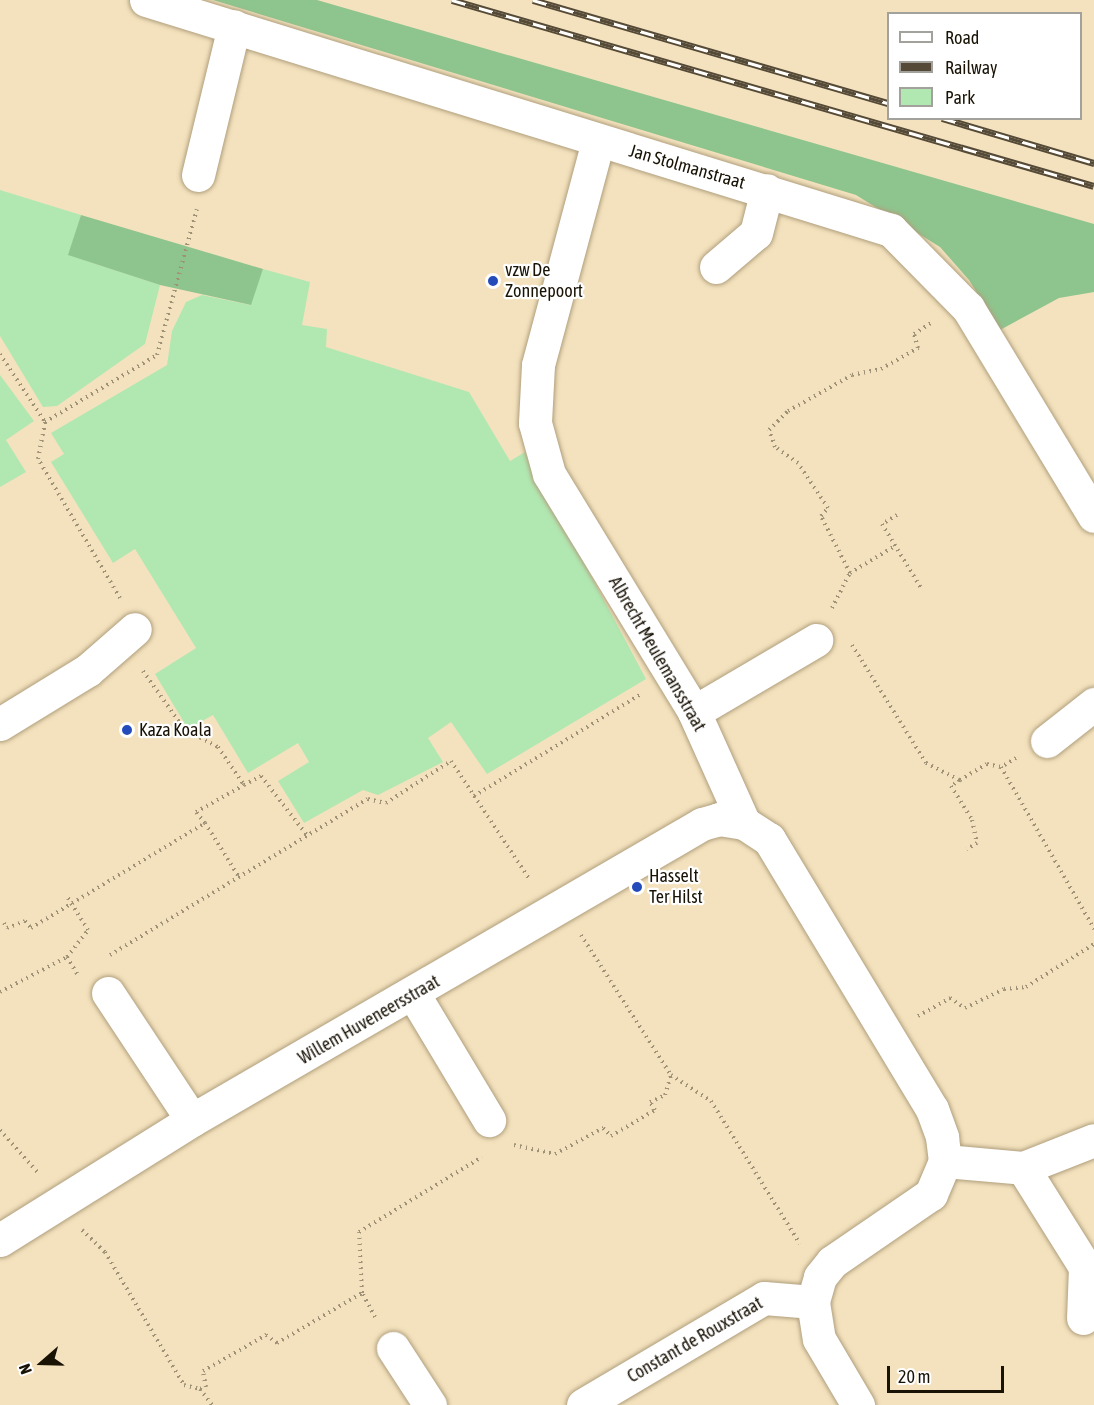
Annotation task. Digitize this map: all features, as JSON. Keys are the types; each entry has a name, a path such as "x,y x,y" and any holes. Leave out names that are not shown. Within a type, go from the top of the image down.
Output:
{"street":[{"name":"Jan Stolmanstraat","path":"146,0 891,230 963,302 1094,516"},
{"path":"198,175 234,26"},
{"name":"Albrecht Meulemansstraat","path":"598,141 538,365 535,423 549,474 694,712 744,823"},
{"path":"716,267 756,233 767,190"},
{"path":"0,724 88,670 126,637"},
{"path":"694,712 816,640"},
{"path":"1047,741 1094,704"},
{"name":"Willem Huveneersstraat","path":"0,1240 192,1120 414,995 555,908 702,824 719,819 744,823"},
{"path":"744,823 769,839 932,1109 945,1161 930,1194 832,1263 817,1290 819,1339 858,1405"},
{"path":"108,993 192,1120"},
{"path":"414,995 495,1125"},
{"path":"945,1161 1023,1168 1094,1140"},
{"path":"1023,1168 1085,1267 1083,1318"},
{"name":"Constant de Rouxstraat","path":"583,1405 764,1298 817,1290"},
{"path":"393,1348 430,1405"}],"path":[{"path":"45,423 158,354 196,220 198,175"},
{"path":"850,573 821,516 828,507 798,463 775,447 769,430 788,411 843,380 881,369 918,348 914,334 963,302"},
{"path":"0,354 45,423 38,459 126,637 184,729 218,747 244,785"},
{"path":"897,515 882,524 921,588"},
{"path":"895,546 850,573 816,640 831,654 854,644 926,763 960,780"},
{"path":"474,796 672,675"},
{"path":"967,849 977,843 972,820 951,786 987,764 1001,767 1047,741"},
{"path":"106,958 368,799 386,803 451,761 671,1075 711,1101 817,1290"},
{"path":"1001,767 1094,929"},
{"path":"239,877 196,812 261,776 307,835"},
{"path":"4,923 7,928 25,921 30,928 205,823"},
{"path":"0,992 67,957 88,930 67,897"},
{"path":"886,1034 950,998 965,1008 1004,989 1026,987 1094,944"},
{"path":"67,957 78,975 86,970"},
{"path":"393,1348 362,1293 359,1232 482,1157 475,1145 495,1125 514,1146 564,1152 603,1128 611,1136 655,1110 650,1102 665,1095 671,1075"},
{"path":"0,1130 61,1202 94,1246 105,1252 184,1386 200,1389 206,1387 203,1371 266,1335 277,1343 362,1293"},
{"path":"200,1389 212,1405"}],"green space":[{"path":"213,0 317,0 1094,224 1094,292 1059,298 1000,330 969,280 940,247 856,195"},
{"path":"0,190 81,215 69,255 160,285 145,344 57,406 43,407 0,336"},
{"path":"81,215 263,269 251,305 160,285 68,255"},
{"path":"263,269 310,282 302,325 327,329 326,347 469,392 510,461 525,452 646,679 487,774 451,722 428,738 443,762 378,795 363,790 304,823 278,781 309,762 298,743 248,773 213,715 188,729 155,674 196,648 135,549 113,563 51,462 64,454 51,433 167,365 172,331 186,302 202,295 250,305"},
{"path":"0,375 34,421 6,440 26,472 0,487"}],"railway":[{"path":"452,0 1094,186"},
{"path":"533,0 887,103"},
{"path":"949,120 1094,163"}],"place":[{"name":"vzw De Zonnepoort","path":"493,281"},
{"name":"Kaza Koala","path":"127,730"},
{"name":"Hasselt Ter Hilst","path":"637,887"}]}
